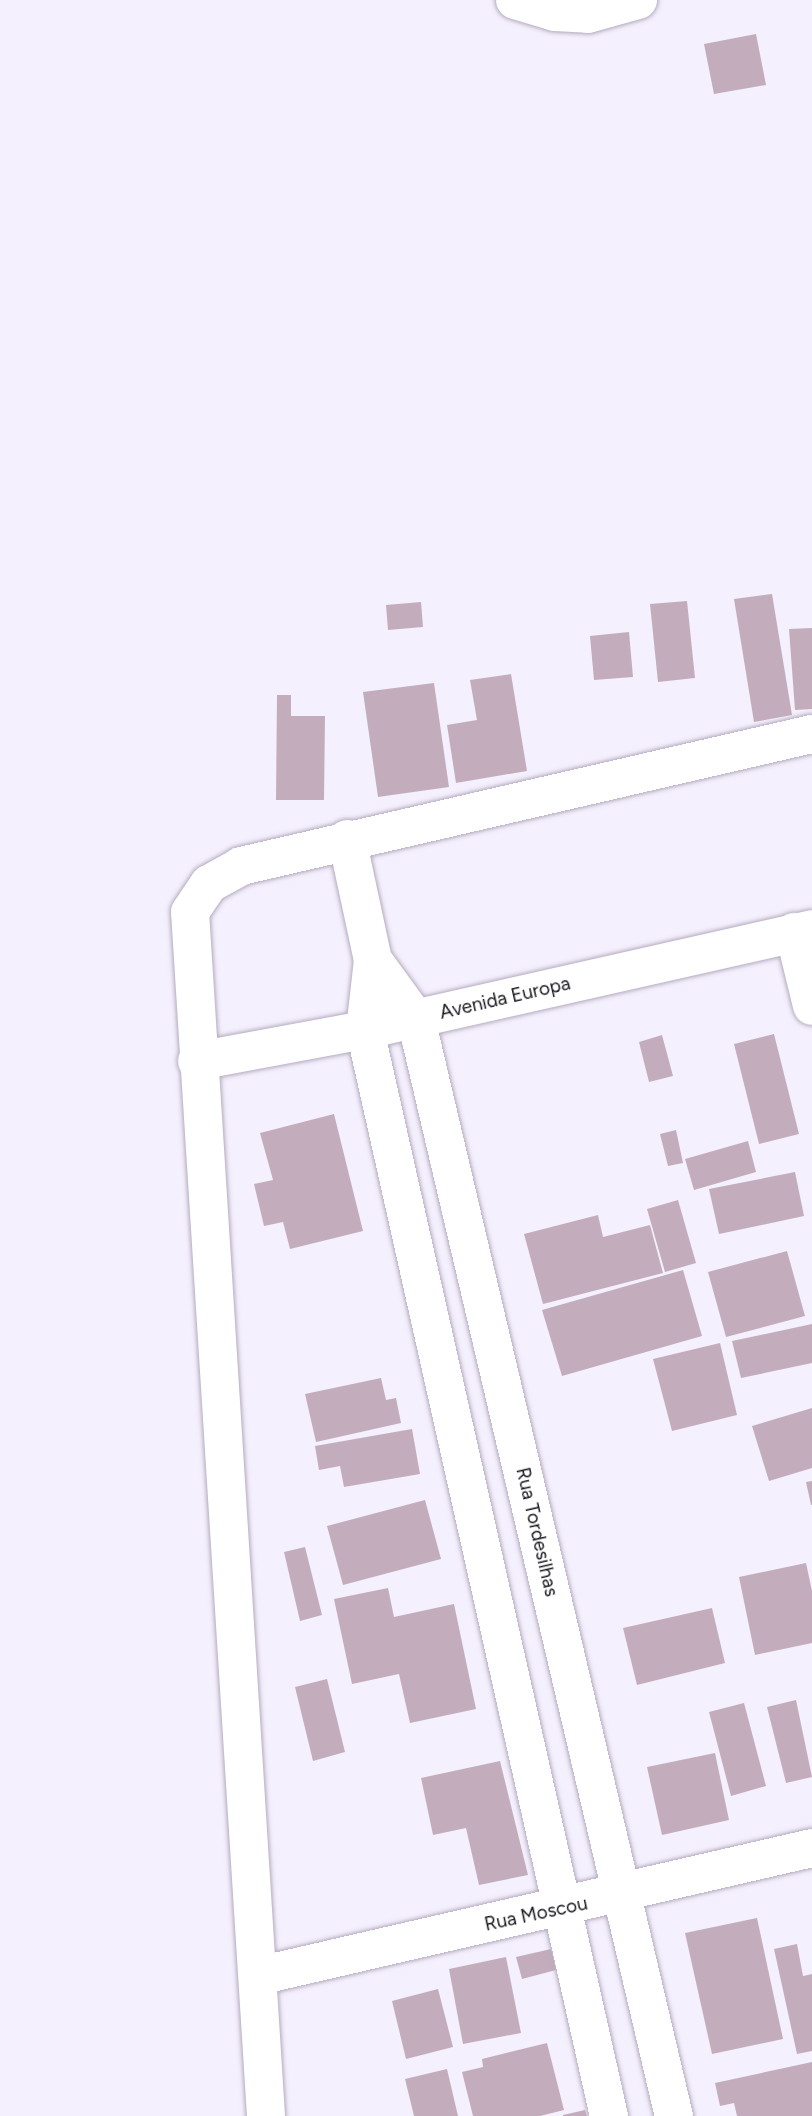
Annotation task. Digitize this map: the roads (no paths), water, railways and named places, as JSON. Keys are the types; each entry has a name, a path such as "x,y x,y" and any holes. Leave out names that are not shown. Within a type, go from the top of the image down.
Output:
{"street":[{"path":"515,0 555,12 588,14 637,0"},
{"path":"266,2116 189,938 190,912 209,884 241,866 347,839 812,734"},
{"name":"Rua Tordesilhas","path":"347,839 373,960 365,1030 609,2116"},
{"path":"803,930 812,1006"},
{"name":"Avenida Europa","path":"197,1061 416,1019 803,930"},
{"name":"Rua Tordesilhas","path":"373,960 416,1019 674,2116"},
{"name":"Rua Moscou","path":"258,1976 623,1895 812,1848"}]}
